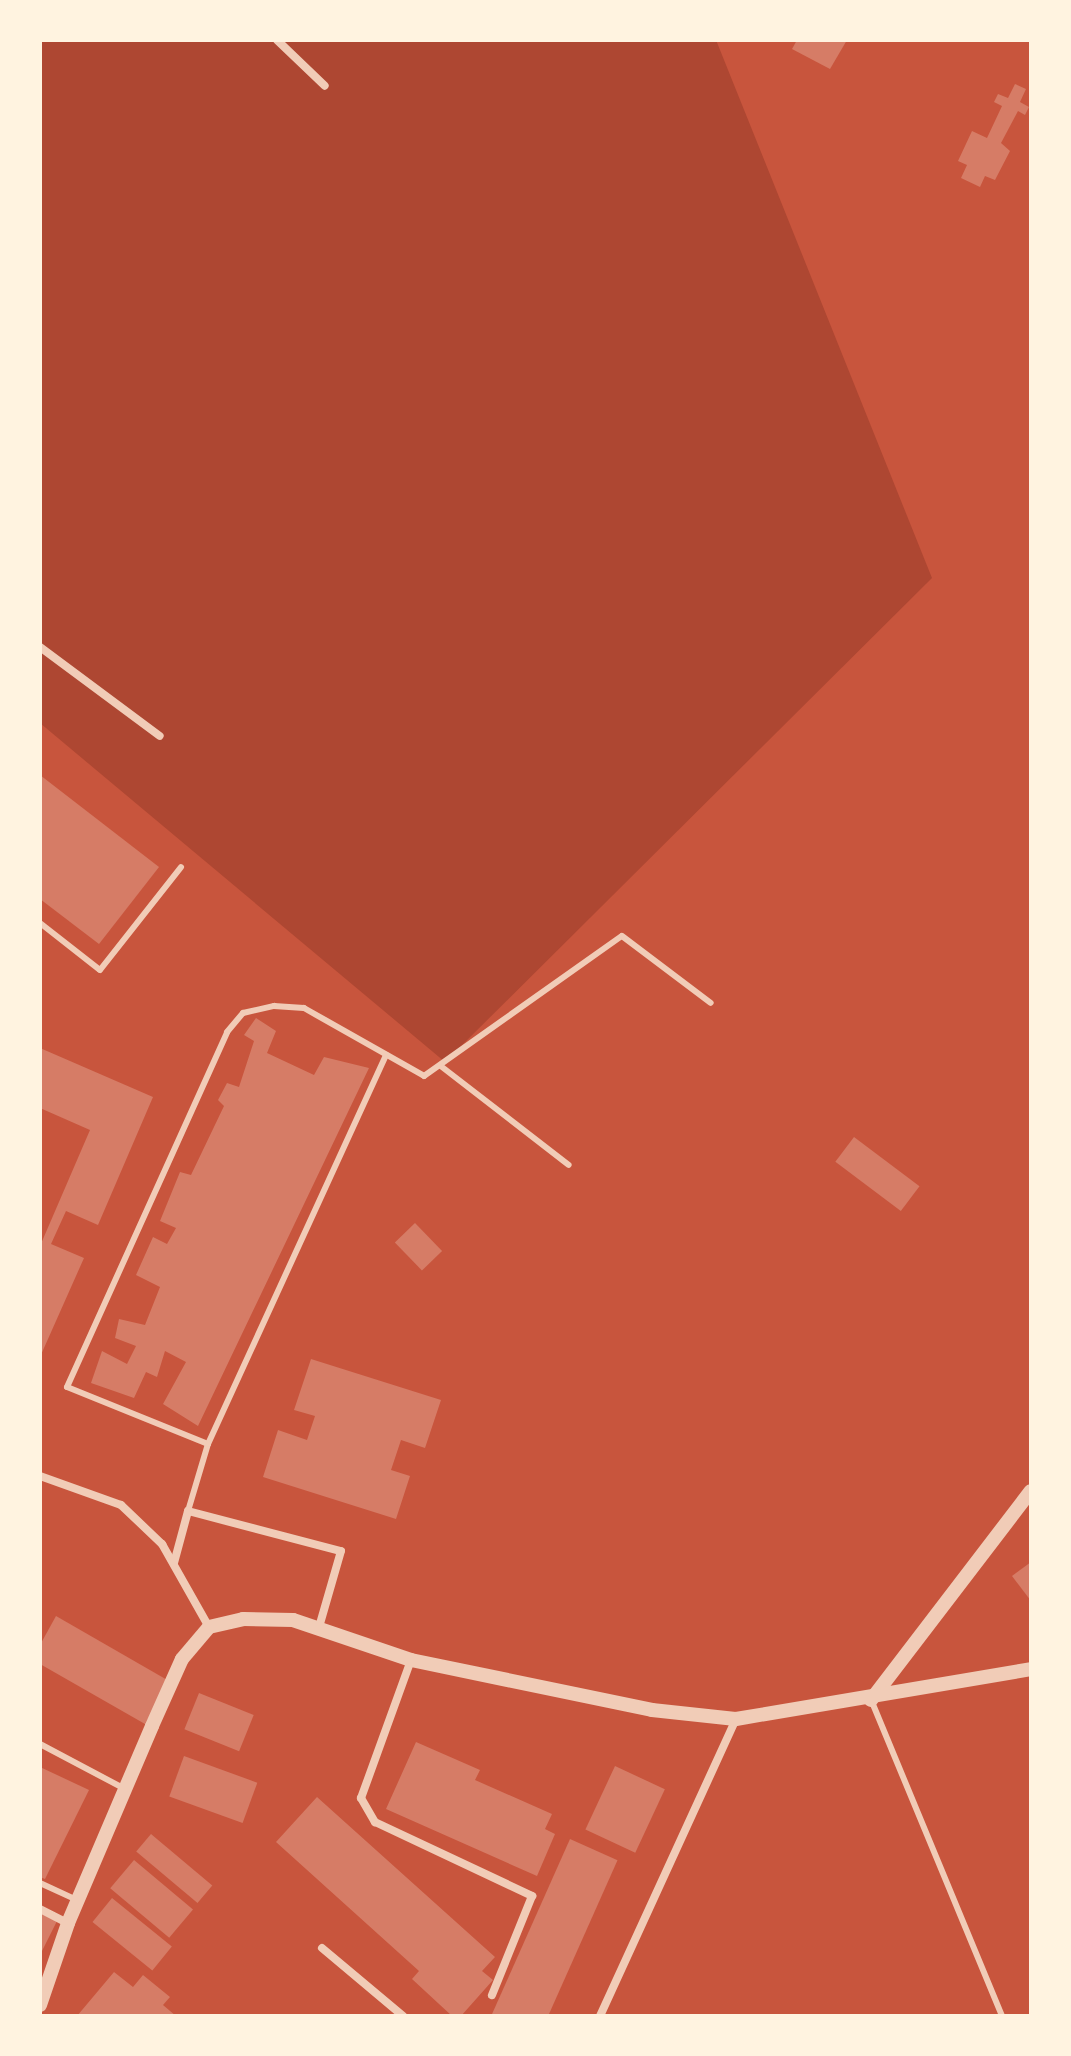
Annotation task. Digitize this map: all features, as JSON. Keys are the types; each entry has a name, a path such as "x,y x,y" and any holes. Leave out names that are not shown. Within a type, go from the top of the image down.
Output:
{"street":[{"path":"277,40 325,86"},
{"path":"40,647 160,736"},
{"path":"40,1476 121,1505 174,1563 209,1627"},
{"path":"871,1700 1031,1491"},
{"path":"174,1563 188,1511 341,1551 319,1627"},
{"path":"40,2005 77,1901 182,1659 209,1627 243,1619 319,1627 411,1660 652,1710 736,1719 871,1700 1031,1669"},
{"path":"411,1660 361,1798 375,1822 532,1896 492,1995"},
{"path":"600,2016 736,1719"},
{"path":"40,1909 68,1923"},
{"path":"322,1948 403,2016"}],"lane":[{"path":"40,923 100,970 181,867"},
{"path":"208,1444 67,1387 227,1032 243,1013 274,1006 304,1008 424,1076 442,1067 622,936 711,1003"},
{"path":"188,1511 208,1444 386,1055"},
{"path":"442,1067 569,1165"},
{"path":"871,1700 1002,2016"},
{"path":"40,1744 125,1789"},
{"path":"40,1883 77,1901"}],"shaded area":[{"path":"40,40 716,40 932,578 445,1062 40,723"}],"building":[{"path":"797,40 847,40 830,69 792,49"},
{"path":"1015,84 1026,89 1020,102 1029,107 1025,115 1018,111 1001,143 1010,151 995,180 985,176 980,187 961,178 967,165 958,161 972,131 987,138 1002,106 994,102 998,94 1008,98"},
{"path":"40,775 159,867 99,944 40,899"},
{"path":"256,1018 276,1031 267,1053 314,1075 324,1057 369,1068 198,1426 163,1404 186,1362 165,1351 157,1377 146,1372 134,1398 91,1383 102,1351 127,1364 136,1346 115,1338 119,1319 145,1325 160,1287 136,1275 153,1237 167,1244 176,1228 160,1221 180,1172 191,1175 224,1106 218,1100 227,1083 239,1087 254,1041 244,1035"},
{"path":"40,1048 153,1097 98,1225 66,1211 51,1244 84,1258 40,1357 40,1246 90,1130 40,1108"},
{"path":"854,1137 919,1186 901,1211 835,1162"},
{"path":"415,1223 442,1251 422,1271 395,1242"},
{"path":"311,1359 441,1400 425,1448 401,1440 391,1470 410,1476 396,1519 263,1477 278,1430 307,1440 315,1416 294,1410"},
{"path":"1031,1562 1031,1601 1012,1576"},
{"path":"56,1616 169,1681 145,1724 40,1664 40,1645"},
{"path":"199,1693 254,1715 239,1751 184,1729"},
{"path":"416,1742 480,1770 475,1780 552,1814 545,1829 555,1834 537,1876 386,1809"},
{"path":"184,1756 257,1783 243,1823 169,1796"},
{"path":"615,1766 665,1789 635,1853 585,1829"},
{"path":"40,1767 89,1790 45,1879 40,1877"},
{"path":"317,1797 495,1957 482,1971 493,1980 461,2016 452,2016 412,1979 419,1971 276,1842"},
{"path":"151,1834 212,1885 197,1903 136,1852"},
{"path":"570,1839 618,1860 548,2016 491,2015"},
{"path":"134,1860 193,1909 169,1938 110,1888"},
{"path":"112,1898 172,1946 152,1971 92,1922"},
{"path":"40,1913 57,1921 40,1955"},
{"path":"114,1972 133,1987 143,1975 170,1997 163,2005 176,2016 77,2016"}]}
